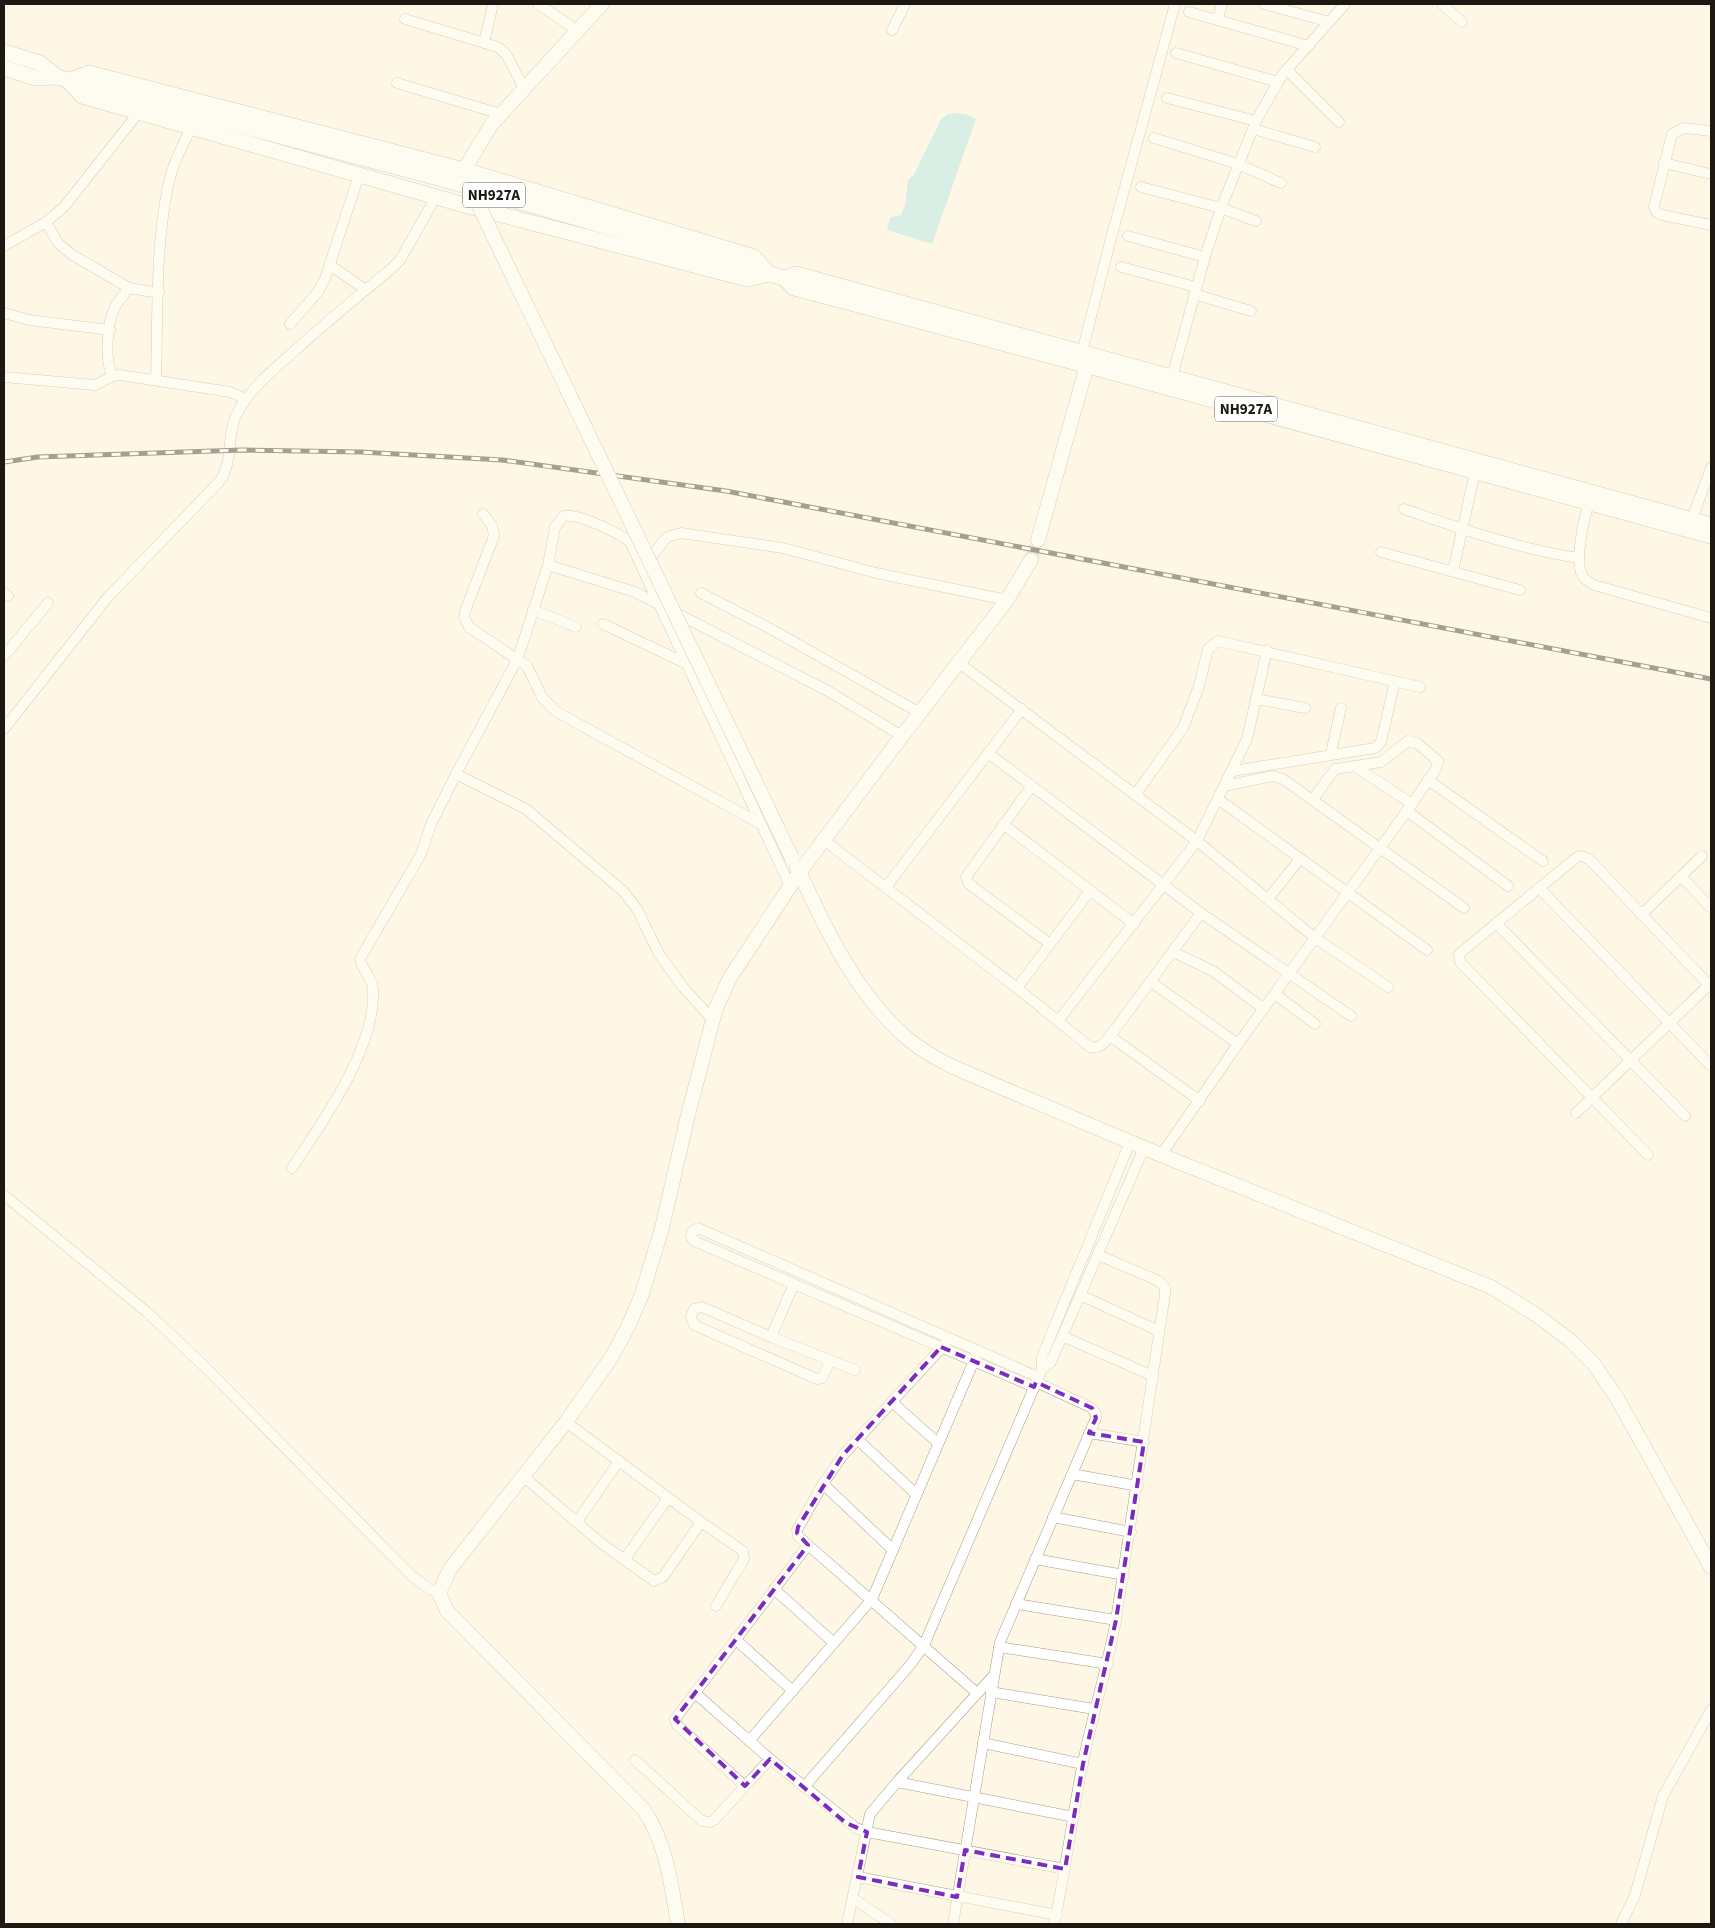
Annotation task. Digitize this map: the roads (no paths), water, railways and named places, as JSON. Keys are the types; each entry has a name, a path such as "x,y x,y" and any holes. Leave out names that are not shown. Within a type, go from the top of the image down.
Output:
{"highway":[{"name":"NH927A","path":"4,52 40,63 62,79"},
{"name":"NH927A","path":"4,68 36,78 62,79 235,123 784,278 796,274 1475,472 1692,519 1711,525"},
{"path":"89,73 464,170 754,257 769,274 747,279 436,197 82,96 62,79 89,73"},
{"name":"NH927A","path":"1085,359 1172,377 1590,497 1711,536"}],"main road":[{"path":"464,170 479,143 501,114 602,4"},
{"path":"472,189 799,873 849,970 865,994 908,1039 953,1067 1161,1155 1491,1288 1535,1314 1570,1340 1606,1380 1711,1567"},
{"path":"1038,540 1085,359"},
{"path":"678,1924 668,1865 660,1838 644,1810 447,1611 439,1593 450,1569 566,1422 611,1358 642,1294 662,1228 690,1107 713,1020 731,976 799,873 1007,600 1031,560"}],"street":[{"path":"484,43 493,4"},
{"path":"538,4 578,31"},
{"path":"892,30 905,4"},
{"path":"1085,359 1110,242 1175,4"},
{"path":"1218,18 1222,4"},
{"path":"1264,4 1329,22"},
{"path":"1172,377 1205,257 1221,208 1254,125 1278,82 1287,70 1345,4"},
{"path":"1442,4 1462,22"},
{"path":"1189,12 1218,18 1309,46"},
{"path":"405,19 498,47 506,54 524,88"},
{"path":"1176,53 1278,82"},
{"path":"1287,70 1339,122"},
{"path":"397,83 501,114"},
{"path":"1167,98 1315,146"},
{"path":"4,246 46,222 64,207 139,112"},
{"path":"156,380 160,242 168,186 174,165 192,126"},
{"path":"1711,131 1684,128 1675,130 1670,138 1654,206 1656,212 1711,224"},
{"path":"1154,138 1238,164 1281,184"},
{"path":"1664,164 1711,174"},
{"path":"290,324 322,286 360,175"},
{"path":"1141,187 1221,208 1256,221"},
{"path":"4,728 108,597 219,482 228,461 232,422 246,399 277,366 400,260 436,197"},
{"path":"46,222 58,242 71,254 129,288 159,293"},
{"path":"1128,236 1205,257"},
{"path":"330,265 366,290"},
{"path":"1121,266 1251,311"},
{"path":"114,376 107,359 110,330 114,310 129,288"},
{"path":"4,313 29,320 110,330"},
{"path":"4,377 85,385 101,383 114,376 156,380 230,392 246,399"},
{"path":"1692,519 1711,468"},
{"path":"1453,571 1475,472"},
{"path":"1590,497 1579,558 1581,574 1585,580 1594,585 1711,618"},
{"path":"1404,509 1462,529 1546,553 1579,558"},
{"path":"483,514 492,525 494,536 464,616 469,627 479,636 518,658 527,666 542,697 555,711 761,824"},
{"path":"292,1168 328,1112 364,1042 371,1022 373,988 370,976 360,959 421,854 432,822 518,658 548,565 555,527 564,516 570,515 626,538 660,605 790,886"},
{"path":"642,568 667,537 681,532 783,548 876,573 1007,600"},
{"path":"1381,552 1520,590"},
{"path":"548,565 634,592 828,691 902,736"},
{"path":"701,593 771,629 920,713"},
{"path":"6,650 48,603"},
{"path":"533,610 576,628"},
{"path":"603,624 687,664"},
{"path":"1135,795 1183,728 1199,686 1210,646 1218,641 1267,650 1420,687"},
{"path":"1058,1021 1197,841 1233,771 1246,739 1267,650"},
{"path":"959,662 1197,841 1315,938 1388,987"},
{"path":"1233,771 1331,753 1375,748 1379,744 1395,681"},
{"path":"1256,699 1305,708"},
{"path":"1331,753 1341,708"},
{"path":"886,887 1022,709"},
{"path":"1161,1155 1238,1044 1436,769 1438,761 1412,741 1404,743 1385,760 1356,767 1335,769 1314,799"},
{"path":"988,753 1163,886 1351,1016"},
{"path":"1356,767 1508,886"},
{"path":"456,774 526,809 623,891 637,909 659,954 683,987 713,1020"},
{"path":"1225,786 1278,777 1314,799 1464,908"},
{"path":"1428,780 1543,861"},
{"path":"1031,787 967,873 966,880 1050,944"},
{"path":"1218,799 1427,950"},
{"path":"1003,824 1134,924"},
{"path":"825,841 1090,1046 1098,1047 1110,1036 1201,913"},
{"path":"1576,1113 1592,1098 1670,1022 1710,984 1641,915 1589,859 1581,856 1577,857 1462,951 1459,954 1460,962 1592,1098 1648,1155"},
{"path":"1641,915 1702,856"},
{"path":"1268,899 1300,859"},
{"path":"1681,876 1711,908"},
{"path":"1539,888 1711,1066"},
{"path":"1017,988 1090,891"},
{"path":"1496,923 1685,1116"},
{"path":"1173,952 1213,970 1264,1009"},
{"path":"1151,982 1238,1044"},
{"path":"1275,994 1315,1024"},
{"path":"1110,1036 1200,1101"},
{"path":"804,1787 911,1664 924,1645 1037,1379 1042,1357 1130,1142"},
{"path":"1037,1379 1051,1362 1144,1148"},
{"path":"4,1195 155,1320 262,1423 412,1576 429,1589 439,1593"},
{"path":"952,1924 999,1647 1090,1433 1096,1414 1092,1408 1037,1379 950,1338 698,1228 692,1232 691,1237 694,1241 941,1347 974,1361 1037,1379"},
{"path":"858,1877 1056,1919 1083,1764 1094,1709 1108,1664 1124,1575 1165,1294 1163,1284 1098,1255"},
{"path":"771,1337 794,1284"},
{"path":"1080,1295 1160,1331"},
{"path":"830,1361 822,1378 817,1379 694,1325 691,1317 697,1307 702,1307 855,1370"},
{"path":"1062,1336 1153,1376"},
{"path":"950,1338 857,1439 823,1484 796,1530 798,1536 977,1693"},
{"path":"750,1741 872,1599 978,1351"},
{"path":"892,1402 938,1443"},
{"path":"566,1422 700,1522 738,1546 744,1554 744,1559 716,1606"},
{"path":"1090,1433 1144,1442"},
{"path":"857,1439 916,1494"},
{"path":"577,1522 619,1461"},
{"path":"1072,1474 1138,1486"},
{"path":"523,1476 624,1560 654,1581 660,1580 700,1522"},
{"path":"823,1484 893,1550"},
{"path":"624,1560 668,1498"},
{"path":"1054,1517 1131,1532"},
{"path":"745,1786 675,1723 676,1717 808,1545"},
{"path":"1035,1559 1124,1575"},
{"path":"774,1590 834,1643"},
{"path":"1016,1604 1116,1620"},
{"path":"735,1639 793,1691"},
{"path":"999,1647 1108,1664"},
{"path":"847,1924 854,1899 870,1814 994,1675"},
{"path":"695,1692 770,1759 846,1822 866,1832 1065,1869"},
{"path":"991,1692 1094,1709"},
{"path":"1622,1924 1635,1895 1663,1796 1711,1710"},
{"path":"983,1743 1083,1764"},
{"path":"634,1760 702,1821 706,1822 714,1820 770,1759"},
{"path":"897,1782 1074,1817"},
{"path":"854,1899 892,1924"}],"water":[{"path":"948,114 969,115 976,119 932,244 887,230 890,218 901,215 905,206 908,180 914,175 941,119"}],"tunnel":[{"path":"1031,560 1038,540"}],"railway":[{"path":"4,462 38,457 242,450 361,452 502,460 726,491 1711,679"}]}
